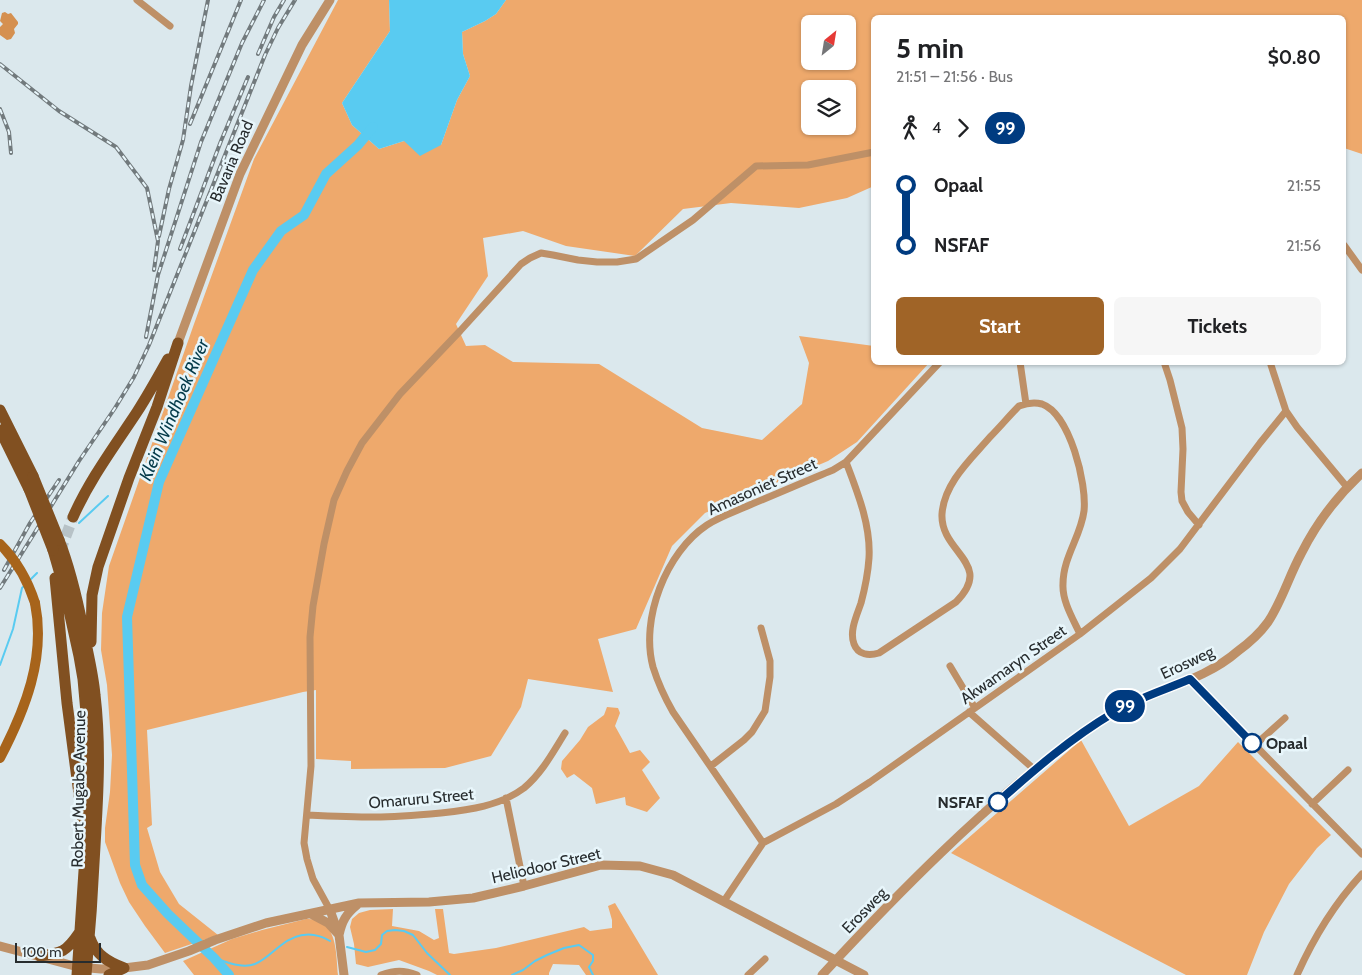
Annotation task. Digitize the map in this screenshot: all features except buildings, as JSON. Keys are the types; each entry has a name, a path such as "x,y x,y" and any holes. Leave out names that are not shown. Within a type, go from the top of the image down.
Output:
{"main road":[{"path":"73,517 99,468 139,410 178,343"},
{"path":"90,662 92,595 98,567 129,478 157,407 178,343"},
{"name":"Robert Mugabe Avenue","path":"0,410 33,476 69,586 90,662 95,693 98,775 84,932"},
{"name":"Robert Mugabe Avenue","path":"0,430 56,545"},
{"path":"0,544 13,558 22,572 35,603 38,624 38,640 28,695 20,717 0,758"},
{"path":"56,578 67,703 86,841"},
{"name":"Robert Mugabe Avenue","path":"69,586 84,687 89,746 82,971"},
{"path":"40,956 63,951 84,932 100,955 124,968"},
{"path":"109,975 124,968"}],"street":[{"path":"138,0 170,26"},
{"name":"Bavaria Road","path":"178,343 240,174 302,45 330,0"},
{"path":"344,975 339,935 330,910 313,879 306,859 304,843 311,766 310,637 313,606 334,500 362,443 400,394 521,264 530,258 541,254 597,262 617,262 636,259 692,220 756,166 808,165 871,153"},
{"path":"1346,248 1362,270"},
{"name":"Amasoniet Street","path":"763,843 672,712 664,695 653,666 650,638 655,601 659,588 666,573 682,549 708,524 833,470 846,462 937,365"},
{"path":"1020,365 1026,404"},
{"path":"1165,365 1182,428 1182,501 1188,512 1199,524"},
{"path":"1271,365 1286,411 1347,487"},
{"path":"846,462 862,512 869,544 867,575 852,637 858,651 865,655 874,655 879,654 956,602 968,587 970,573 968,566 946,534 942,521 943,506 963,468 1019,406 1035,403 1048,407 1060,421 1070,438 1081,475 1084,494 1084,512 1065,564 1062,586 1065,601 1080,634"},
{"name":"Akwamaryn Street","path":"724,901 763,843 836,804 870,782 1080,634 1151,578 1176,553 1286,411"},
{"name":"Erosweg","path":"822,975 969,826 1034,770 1113,712 1218,666 1238,651 1267,622 1278,604 1307,543 1347,487 1362,473"},
{"path":"711,766 752,732 764,711 770,677 770,661 761,628"},
{"path":"950,666 972,710 1034,770"},
{"path":"1190,679 1362,854"},
{"path":"1255,745 1284,718"},
{"name":"Omaruru Street","path":"306,815 376,817 422,815 491,804 522,789 538,774 565,733"},
{"path":"1312,804 1348,770"},
{"path":"506,798 524,886"},
{"name":"Heliodoor Street","path":"0,946 40,956 82,971 148,965 266,923 359,903 442,901 473,898 601,866 616,864 640,866 673,875 864,975"},
{"path":"1297,975 1314,942 1334,910 1362,874"},
{"path":"339,935 345,916 359,903"},
{"path":"311,914 328,923 339,935"},
{"path":"748,975 766,959"},
{"path":"381,975 399,971 408,971 416,975"}],"shaded area":[{"path":"338,0 389,0 390,31 342,103 352,125 379,149 404,141 441,145 457,100 470,76 463,54 462,32 496,14 506,0 1362,0 1362,154 1346,149 1346,15 871,15 871,187 847,198 799,208 731,203 683,209 635,256 566,246 523,231 483,238 488,276 456,324 466,346 485,345 513,362 599,364 702,428 762,440 802,404 809,363 799,336 871,346 871,365 927,365 857,442 828,461 705,513 672,546 636,629 598,639 613,692 528,679 521,707 491,756 445,768 351,769 351,761 316,759 316,690 147,730 152,825 147,828 160,872 179,904 218,935 165,953 129,902 105,842 112,755 107,685 101,650 102,613 109,566 254,159"},
{"path":"2,13 11,13 18,22 14,29 15,33 11,39 7,40 0,35 0,27 3,24 0,21"},
{"path":"607,707 618,708 620,713 615,726 630,753 640,750 650,762 642,770 660,798 647,812 626,805 625,797 596,804 592,788 574,774 567,778 561,769 562,761 580,740 588,727 604,715"},
{"path":"1081,740 1129,826 1199,786 1238,742 1331,835 1317,848 1289,884 1264,932 1247,975 1186,975 951,853"},
{"path":"615,903 658,975 586,975 579,965 553,964 549,975 437,975 399,960 368,967 356,964 350,927 352,919 359,913 370,910 393,909 392,926 419,931 434,940 439,938 435,909 443,909 449,953 454,954 496,948 584,927 590,931 612,928 608,906"},
{"path":"306,919 318,920 325,924 333,936 338,975 194,975 183,961 232,939"}],"water":[{"path":"389,0 506,0 496,14 462,32 463,54 470,76 457,100 441,145 420,156 404,141 379,149 352,125 342,103 390,31"}],"waterway":[{"name":"Klein Windhoek River","path":"229,975 142,885 135,865 127,617 159,482 253,270 281,231 304,215 326,174 358,145 373,127"},
{"path":"79,523 108,496"},
{"path":"29,581 37,573"},
{"path":"0,665 13,629 24,586"},
{"path":"347,947 366,952 375,950 381,944 382,935 387,931 404,931 413,935 427,953 450,975"},
{"path":"214,958 245,966 255,964 292,938 298,936 311,935 330,941"},
{"path":"512,975 547,955 564,948 579,945 593,955 593,961 589,967 593,975"}],"tunnel":[{"path":"60,552 73,517"}],"railway":[{"path":"159,236 169,189 183,140 191,86 208,0"},
{"path":"190,124 241,0"},
{"path":"146,337 158,275 201,142 242,43 264,0"},
{"path":"258,54 274,17 284,0"},
{"path":"0,588 134,377 149,345 265,55 278,28 295,0"},
{"path":"0,64 59,111 116,147 147,188 158,241 154,270"},
{"path":"180,249 221,141 248,77"},
{"path":"0,109 9,132 11,153"},
{"path":"4,570 30,523 59,480"}],"bus line":[{"name":"99","path":"998,802 1034,770 1113,712 1190,679 1252,743"}],"place":[{"name":"Opaal","path":"1252,743"},
{"name":"NSFAF","path":"998,802"}]}
